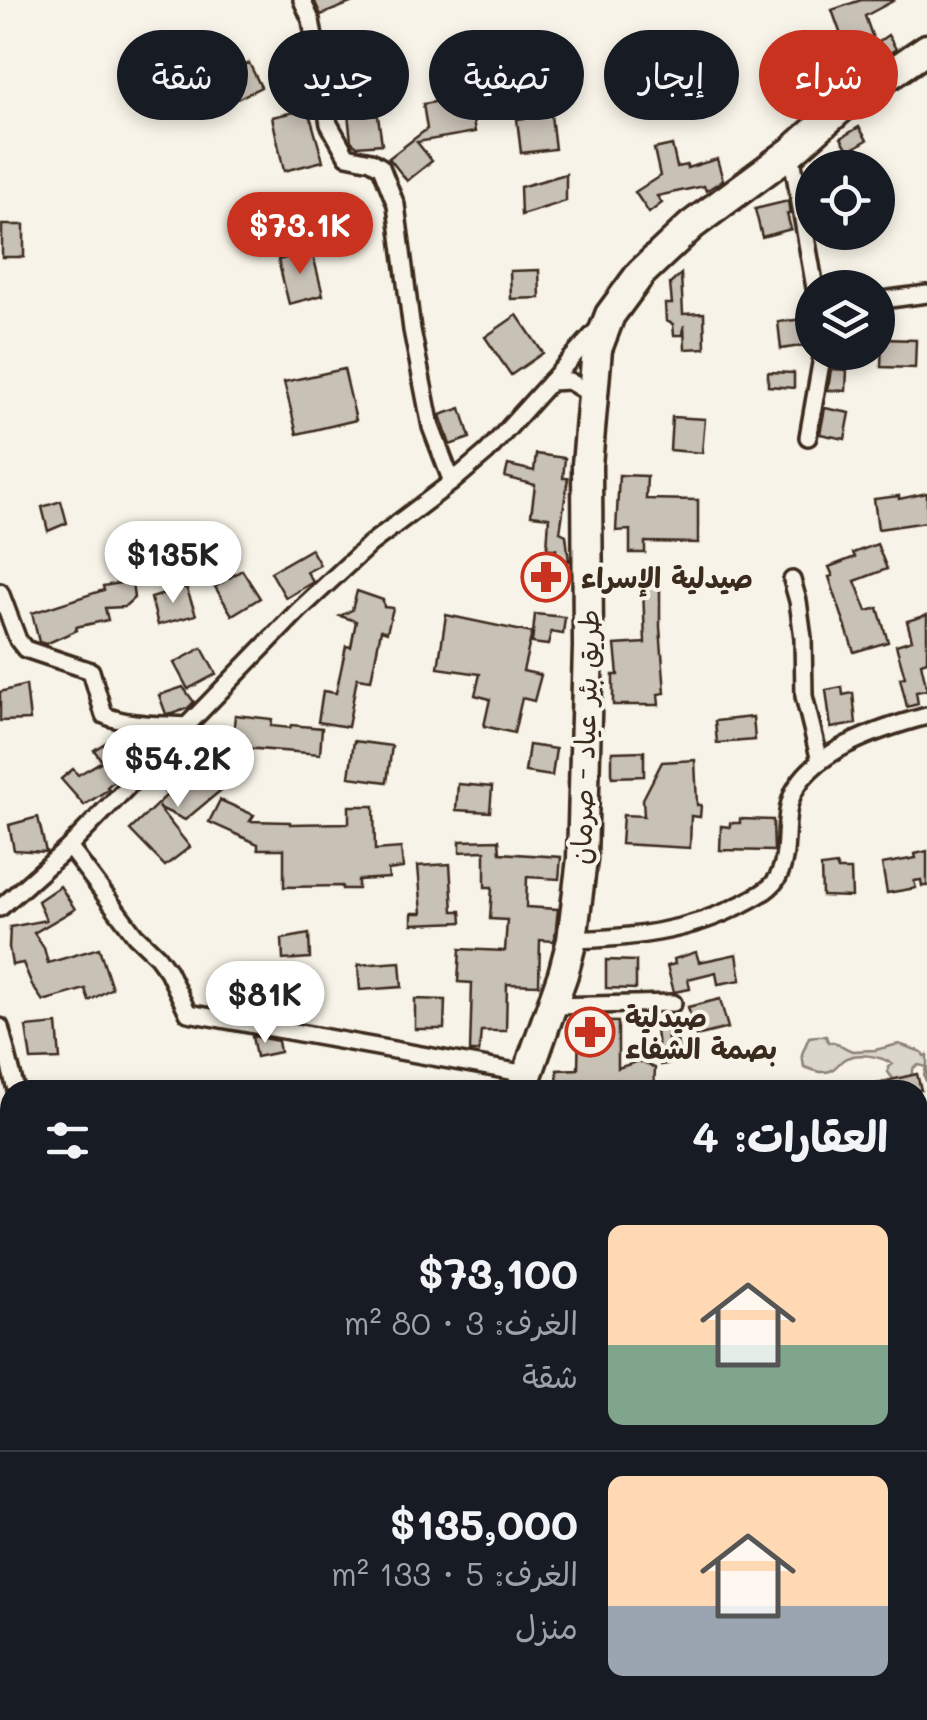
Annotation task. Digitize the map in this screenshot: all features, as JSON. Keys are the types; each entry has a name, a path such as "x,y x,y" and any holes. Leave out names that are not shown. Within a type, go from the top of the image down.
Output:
{"highway":[{"name":"طريق بئر عياد - صرمان","path":"526,1080 572,940 582,859 588,647 586,464 597,349 610,316 640,274 692,225 791,152 842,107 927,49"}],"street":[{"path":"302,0 311,20 329,124 348,156 381,166 396,205 412,330 432,427 452,482"},
{"path":"791,152 812,270"},
{"path":"895,298 927,294"},
{"path":"0,908 69,847 298,611 370,544 487,452 610,316"},
{"path":"808,437 820,370"},
{"path":"550,382 569,381 592,395"},
{"path":"792,580 803,638 804,696 820,761"},
{"path":"0,592 24,649 91,671 104,715 148,724 187,726"},
{"path":"572,940 662,932 723,914 758,896 776,881 784,862 790,801 804,774 820,761 876,732 927,716"},
{"path":"69,847 134,935 168,971 188,1013 515,1080"},
{"path":"553,1006 672,1003"},
{"path":"0,1026 14,1080"}],"shaded area":[{"path":"826,1036 828,1042 852,1051 899,1044 922,1052 927,1055 927,1080 926,1067 919,1065 911,1076 894,1080 888,1072 892,1064 868,1056 848,1057 827,1072 804,1067 802,1054 809,1037"}],"building":[{"path":"314,0 358,0 321,15"},
{"path":"861,0 895,0 865,16 870,30 839,30 832,10"},
{"path":"248,64 261,87 248,94"},
{"path":"429,103 429,120 473,120 475,132 417,142 432,161 407,181 389,158 427,129 423,104"},
{"path":"273,120 311,120 323,161 284,171"},
{"path":"349,120 379,120 382,144 357,146 351,141"},
{"path":"517,120 552,120 555,149 521,153"},
{"path":"859,127 867,140 848,150 841,138"},
{"path":"672,145 677,167 717,159 723,180 706,191 704,186 657,196 662,203 649,213 635,192 660,176 654,149"},
{"path":"566,174 566,201 521,215 520,187"},
{"path":"788,201 791,229 762,237 755,209"},
{"path":"2,225 24,225 24,257 2,257"},
{"path":"312,251 323,295 289,304 278,260"},
{"path":"539,270 540,298 511,299 510,271"},
{"path":"681,274 683,314 704,313 705,348 685,349 684,325 683,335 674,335 673,324 666,321 665,304 672,304 670,284"},
{"path":"517,315 543,353 511,375 485,337"},
{"path":"795,320 795,347 781,349 778,322"},
{"path":"895,339 916,340 915,368 895,367"},
{"path":"344,369 356,420 297,434 284,382"},
{"path":"831,370 847,370 846,391 828,390"},
{"path":"768,372 794,373 794,388 768,386"},
{"path":"461,408 470,438 450,445 440,415"},
{"path":"825,408 850,413 845,439 820,434"},
{"path":"672,417 705,419 702,453 670,450"},
{"path":"536,454 565,458 563,478 568,478 560,532 566,535 569,561 556,557 556,549 547,549 549,517 531,515 535,485 505,477 508,465 534,471"},
{"path":"619,475 647,476 646,499 698,500 698,543 645,542 645,553 630,553 630,530 616,531"},
{"path":"927,493 927,522 878,529 874,499"},
{"path":"61,501 67,523 48,531 42,507"},
{"path":"877,544 887,569 855,581 867,611 878,608 888,642 854,652 829,567"},
{"path":"311,549 320,565 307,572 313,582 286,598 271,572"},
{"path":"242,570 260,598 232,615 215,587"},
{"path":"132,581 134,598 124,607 105,608 108,620 76,627 77,630 46,644 39,642 32,613 104,590 103,586"},
{"path":"660,585 665,693 658,694 659,705 613,705 613,675 618,675 615,645 645,643 643,586"},
{"path":"186,587 196,615 158,625 151,598"},
{"path":"357,591 393,608 387,632 381,630 371,680 357,678 348,727 318,722 323,691 336,693 346,646 351,647 356,621 340,616 352,610"},
{"path":"535,614 565,617 563,634 551,632 548,645 532,643"},
{"path":"446,615 532,633 523,671 541,675 534,701 522,698 514,733 484,726 490,699 475,695 480,674 438,668"},
{"path":"927,615 927,661 921,663 927,690 916,692 918,704 907,707 900,678 905,677 896,645 912,640 907,621"},
{"path":"202,648 216,674 188,689 174,663"},
{"path":"26,685 30,720 0,721 0,692"},
{"path":"183,687 194,702 188,708 166,714 159,695"},
{"path":"842,687 843,695 853,693 856,724 831,728 826,690"},
{"path":"235,715 272,719 271,726 322,728 320,754 232,747"},
{"path":"753,717 755,740 717,743 715,721"},
{"path":"119,734 136,762 109,789 84,805 61,779 73,769 78,775 102,761 94,750"},
{"path":"354,741 392,746 387,782 349,777"},
{"path":"529,745 556,749 552,776 525,772"},
{"path":"644,751 644,776 612,777 612,752"},
{"path":"201,756 226,786 185,820 158,807 190,847 165,866 130,830 167,795 162,789"},
{"path":"695,760 697,805 701,805 700,817 691,816 690,848 621,844 623,815 644,816 643,799 662,762"},
{"path":"458,784 492,787 490,812 456,810"},
{"path":"220,800 254,815 250,821 290,824 349,823 349,806 374,806 375,850 401,848 403,868 388,870 389,878 358,880 358,889 284,887 284,849 258,849 258,844 209,822"},
{"path":"38,817 46,852 14,850 9,825"},
{"path":"740,819 773,820 774,851 720,850 721,826 730,827 730,823 740,823"},
{"path":"499,840 500,853 561,857 559,879 527,877 526,907 558,909 555,937 554,941 540,940 539,985 507,984 506,1031 481,1031 479,1052 470,1052 472,983 458,982 460,949 505,951 507,920 490,919 492,887 485,887 485,851 460,852 460,841"},
{"path":"927,851 927,886 922,886 921,880 914,881 916,888 887,893 882,864 916,858 915,854"},
{"path":"450,864 453,911 461,911 462,922 412,924 412,913 422,913 418,866"},
{"path":"836,865 838,870 851,870 852,897 822,896 821,867"},
{"path":"60,886 75,909 34,933 48,963 99,948 112,988 89,1001 85,989 43,1001 23,963 12,965 10,927 46,920 38,901"},
{"path":"309,934 310,958 283,960 282,939"},
{"path":"696,952 699,962 737,954 741,980 718,984 716,972 688,979 690,989 674,992 667,966 675,964 674,959"},
{"path":"606,960 636,961 636,989 606,988"},
{"path":"400,962 402,987 360,990 358,965"},
{"path":"415,999 445,1000 444,1029 415,1029"},
{"path":"720,999 728,1028 696,1036 688,1007"},
{"path":"579,1021 618,1022 618,1068 639,1061 655,1068 654,1080 558,1080 557,1070 578,1069"},
{"path":"57,1024 60,1059 31,1060 26,1027"},
{"path":"667,1030 668,1041 677,1040 679,1052 670,1053 671,1063 661,1065 659,1055 645,1057 658,1046 656,1031"},
{"path":"252,1036 278,1041 280,1052 256,1057"},
{"path":"917,1074 918,1080 891,1080"}],"place":[{"name":"صيدلية الإسراء","path":"546,577"},
{"name":"صيدلية بصمة الشفاء","path":"590,1032"}]}
